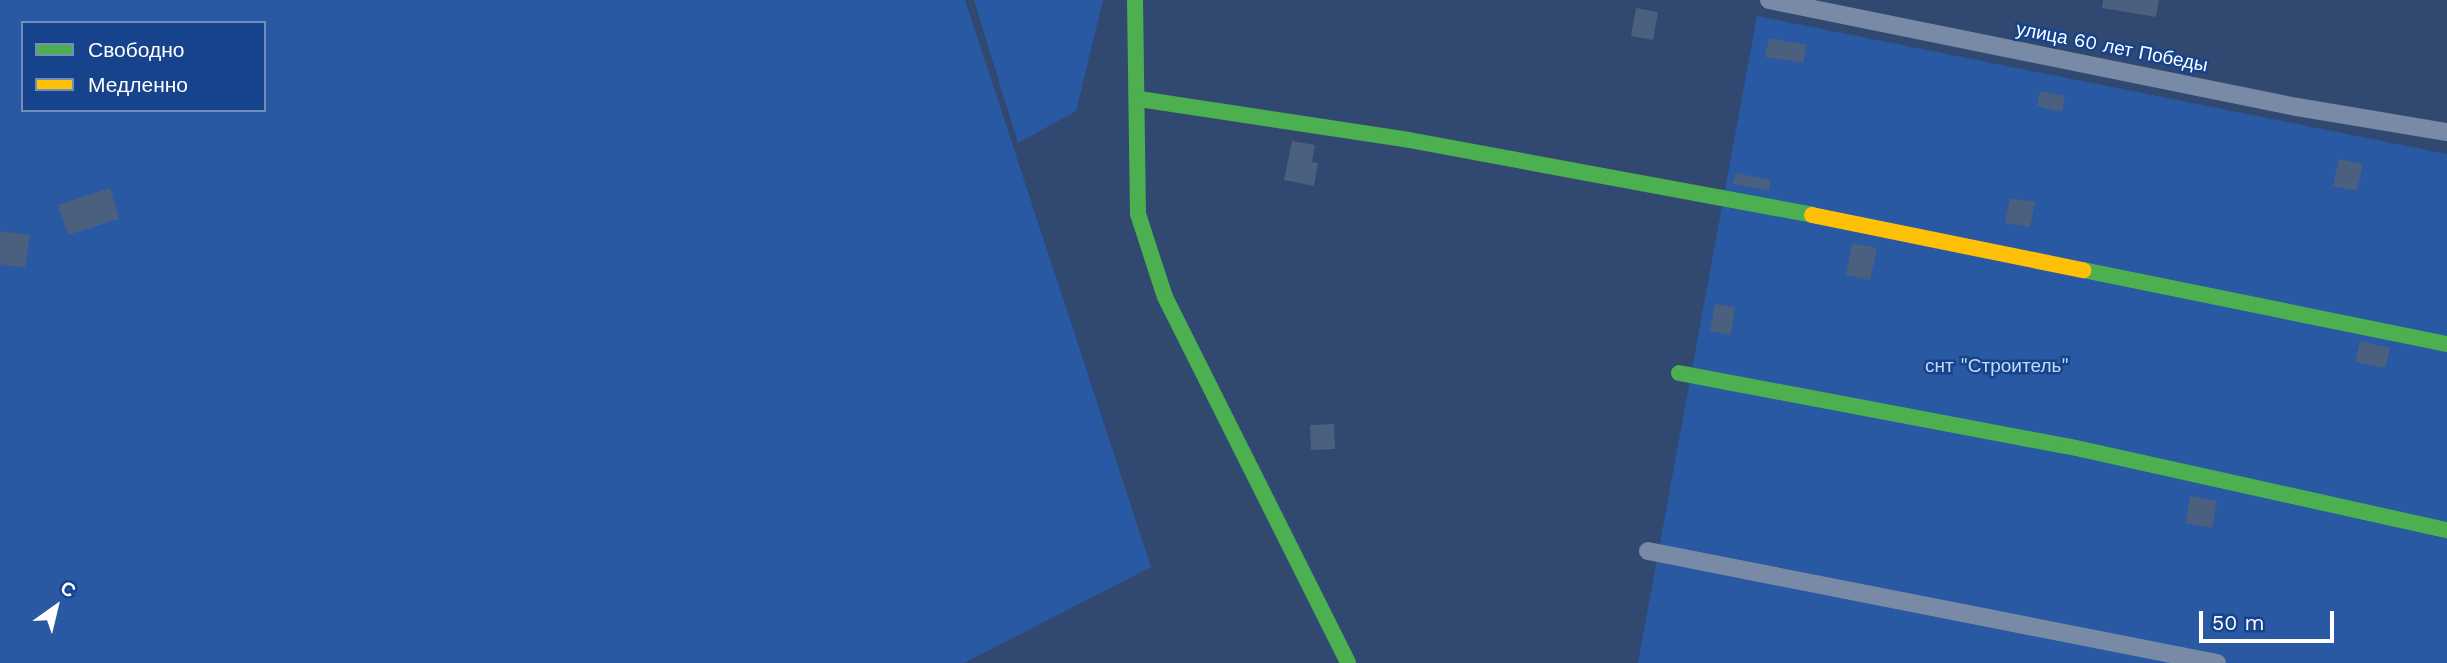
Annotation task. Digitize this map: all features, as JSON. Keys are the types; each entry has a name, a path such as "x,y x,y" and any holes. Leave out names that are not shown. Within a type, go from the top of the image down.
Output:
{"street":[{"path":"1135,0 1139,99 1134,159 1138,214 1165,297 1348,663"},
{"name":"улица 60 лет Победы","path":"1769,0 2297,107 2447,132"},
{"path":"1139,99 1409,140 1707,194 2447,344"},
{"path":"1679,373 2067,446 2447,530"},
{"path":"1648,551 2217,663"}],"green space":[{"path":"0,0 965,0 1151,567 964,663 0,663"},
{"path":"974,0 1103,0 1076,111 1018,143"},
{"name":"снт \"Строитель\"","path":"1757,16 2447,154 2447,663 1638,663"}],"building":[{"path":"2103,0 2159,0 2156,17 2102,8"},
{"path":"1636,8 1658,12 1653,40 1631,36"},
{"path":"1769,38 1807,45 1803,63 1765,57"},
{"path":"2040,91 2065,96 2062,112 2037,106"},
{"path":"1292,141 1315,145 1312,162 1318,163 1314,186 1284,180"},
{"path":"2339,159 2363,164 2357,191 2333,186"},
{"path":"1736,173 1771,180 1769,191 1733,184"},
{"path":"110,188 119,219 68,235 58,205"},
{"path":"2010,198 2035,202 2030,227 2005,223"},
{"path":"0,231 30,235 25,268 0,264"},
{"path":"1852,243 1877,248 1870,280 1846,275"},
{"path":"1715,304 1735,307 1731,335 1710,331"},
{"path":"2360,341 2390,348 2385,368 2355,362"},
{"path":"1334,424 1335,449 1311,450 1310,425"},
{"path":"2190,496 2217,501 2212,528 2186,523"}],"traffic: fast":[{"path":"1135,0 1138,214 1165,297 1348,663"},
{"path":"1139,99 1409,140 1812,215"},
{"path":"2083,270 2447,344"},
{"path":"1679,373 2067,446 2447,530"}],"traffic: slow":[{"path":"1812,215 2083,270"}]}
